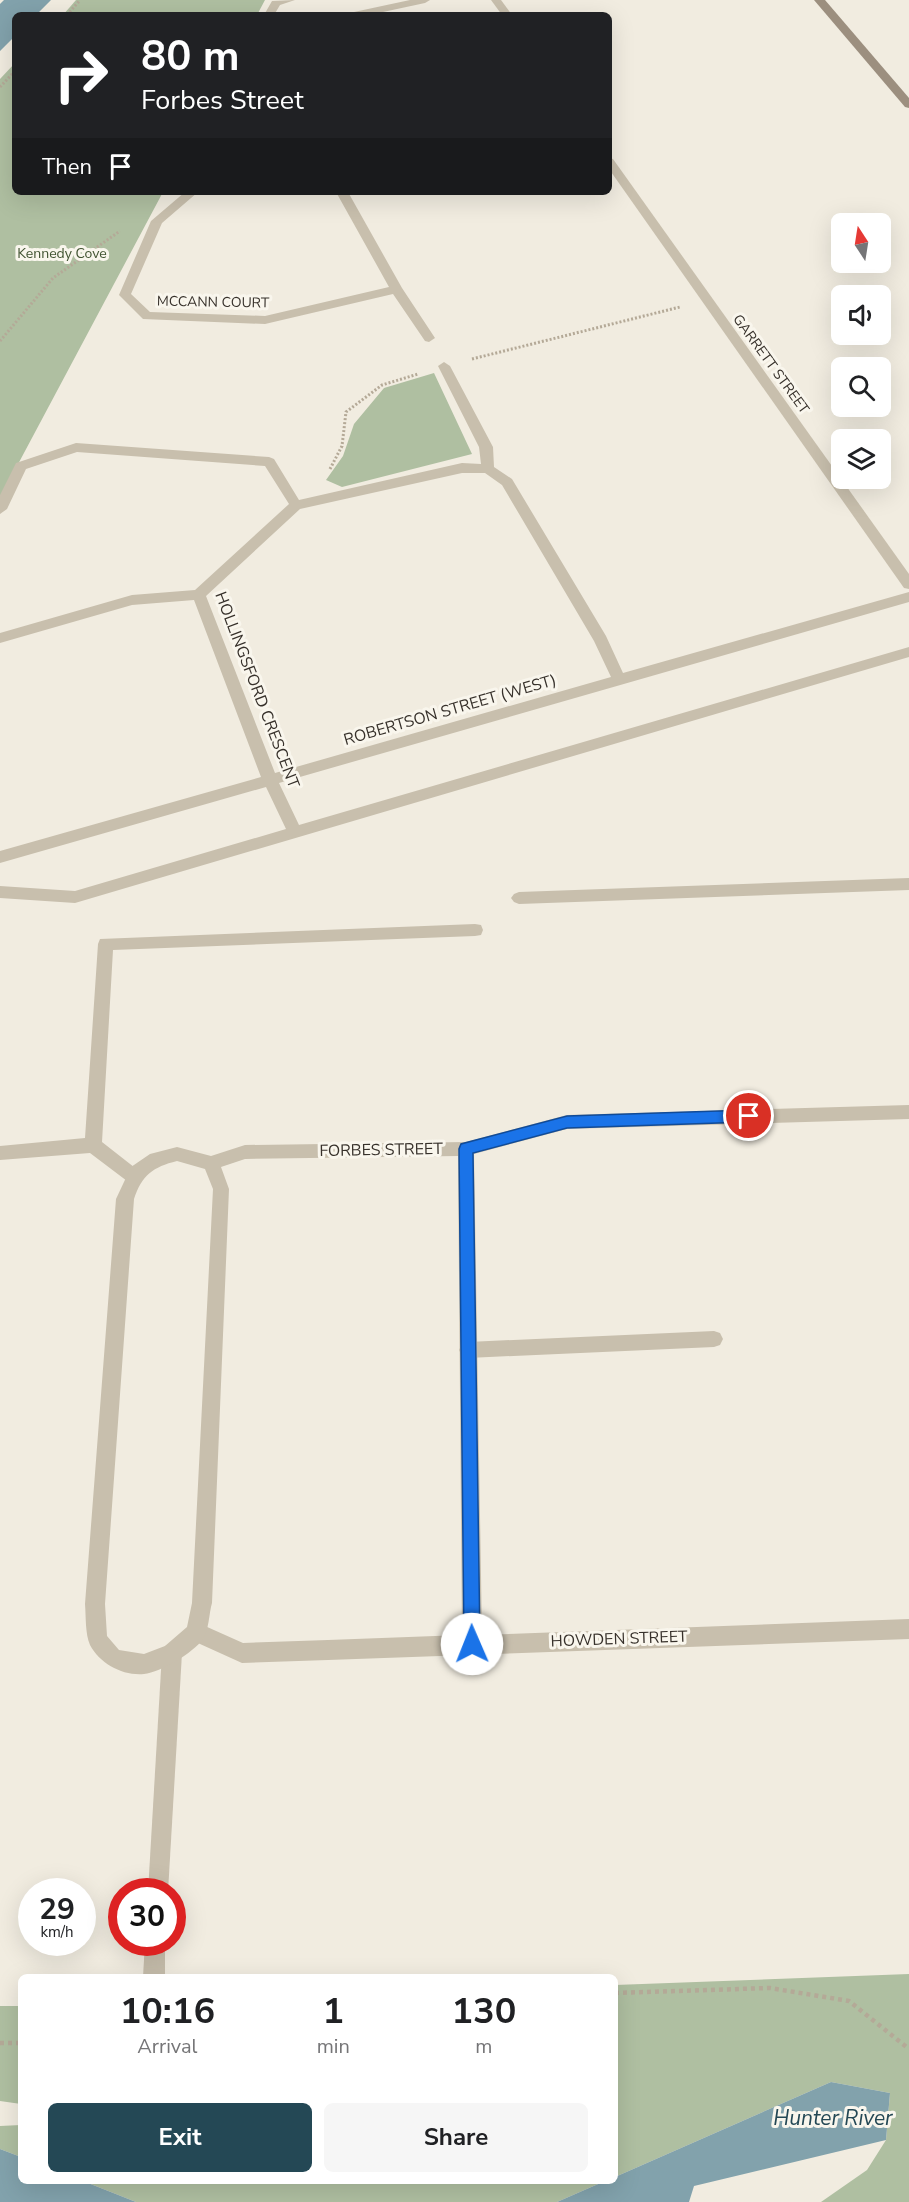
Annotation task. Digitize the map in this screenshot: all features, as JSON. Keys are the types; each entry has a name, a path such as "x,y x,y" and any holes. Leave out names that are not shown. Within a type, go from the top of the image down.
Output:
{"main road":[{"path":"819,0 909,105"}],"street":[{"path":"271,12 276,3 290,0"},
{"path":"368,12 425,0"},
{"name":"GARRETT STREET","path":"612,165 909,584"},
{"name":"MCCANN COURT","path":"188,195 157,221 125,295 147,316 265,320 396,289"},
{"path":"344,195 396,289 429,338"},
{"path":"444,366 486,447 488,469"},
{"path":"0,509 21,466 76,447 268,462 296,505 462,468 488,469 507,482 601,640 619,680"},
{"name":"HOLLINGSFORD CRESCENT","path":"295,833 270,780 199,595 296,505"},
{"path":"0,638 132,600 199,595"},
{"name":"ROBERTSON STREET (WEST)","path":"0,858 909,597"},
{"path":"0,892 75,897 909,652"},
{"path":"519,898 909,884"},
{"path":"93,1145 106,944 475,930"},
{"name":"FORBES STREET","path":"211,1163 245,1152 466,1149 567,1122 909,1112"},
{"path":"0,1153 93,1145 133,1176"},
{"path":"466,1149 472,1644"},
{"path":"177,1154 211,1163 221,1189 202,1603 196,1632 171,1653 144,1664 114,1659 98,1641 95,1604 125,1199 133,1176 152,1159 177,1154"},
{"path":"468,1350 714,1339"},
{"name":"HOWDEN STREET","path":"196,1632 242,1653 909,1629"},
{"path":"159,1878 171,1653"},
{"path":"154,1974 155,1956"}],"path":[{"path":"70,12 80,0"},
{"path":"0,87 12,74"},
{"path":"0,340 53,278 119,233 124,225"},
{"path":"618,1993 770,1988 849,2001 909,2049"},
{"path":"0,2043 18,2043"}],"green space":[{"path":"76,0 265,0 259,12 66,12"},
{"name":"Kennedy Cove","path":"12,66 12,195 161,195 0,498 0,79"},
{"path":"434,373 472,454 342,487 326,480 343,456 354,424 384,388"},
{"path":"909,1974 909,2202 821,2202 867,2170 886,2140 890,2093 831,2082 618,2176 618,1985"},
{"path":"0,2006 18,2006 18,2104 0,2101"},
{"path":"18,2125 18,2156 0,2149 0,2126"},
{"path":"91,2184 598,2184 557,2202 136,2202"}],"water":[{"path":"4,0 51,0 39,12 12,12 12,39 0,51 0,4"},
{"name":"Hunter River","path":"831,2082 890,2093 886,2140 694,2186 689,2202 557,2202 598,2184 618,2184 618,2176"},
{"path":"0,2149 18,2156 18,2184 91,2184 136,2202 0,2202"}],"route":[{"path":"472,1644 466,1149 567,1122 749,1116"}]}
